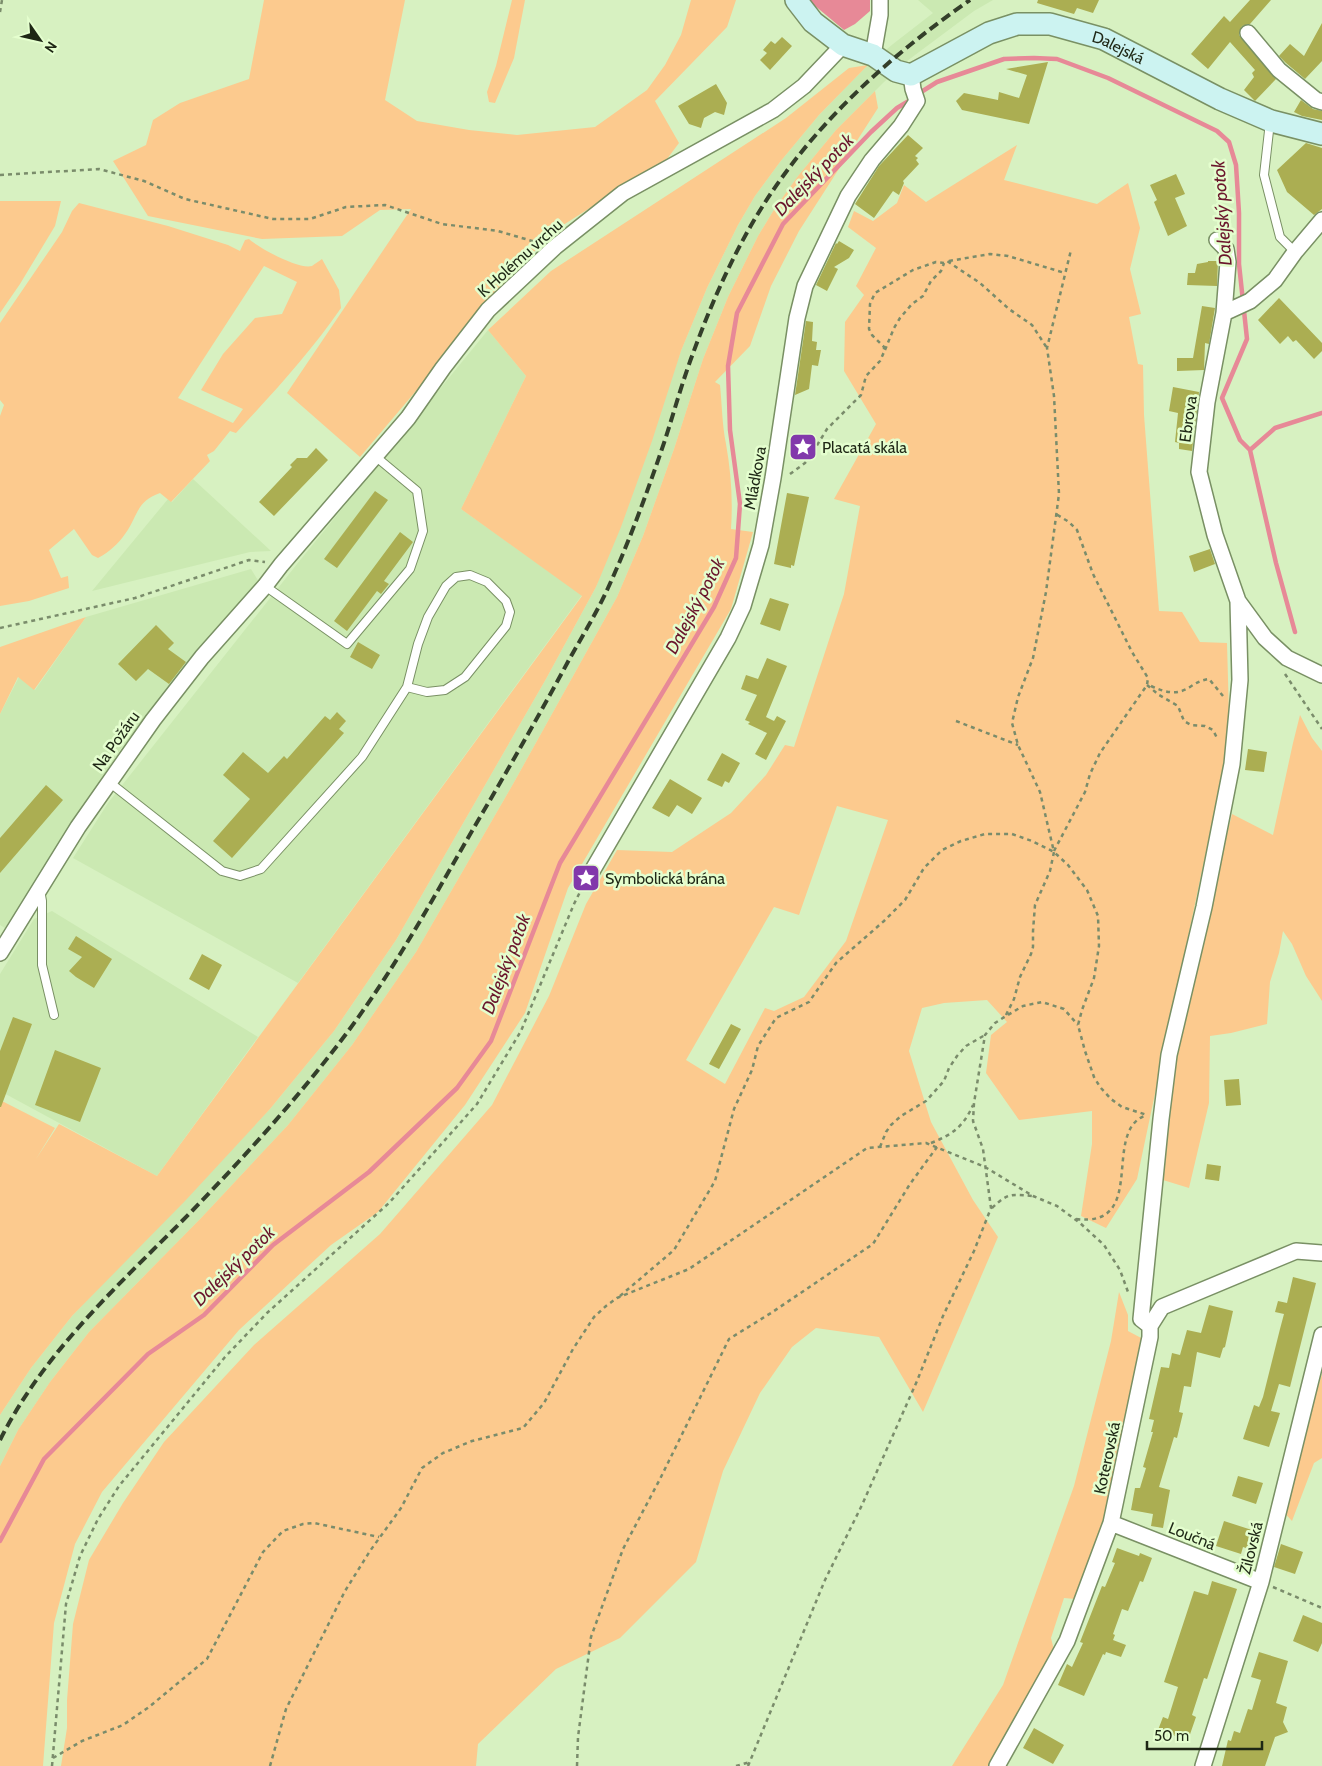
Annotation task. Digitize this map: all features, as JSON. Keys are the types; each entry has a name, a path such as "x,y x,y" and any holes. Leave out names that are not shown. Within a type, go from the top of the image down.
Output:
{"street":[{"path":"796,0 814,22 843,45 873,55 896,71 913,88"},
{"path":"873,55 880,15 880,0"},
{"name":"Dalejská","path":"913,88 989,33 1017,24 1050,24 1104,39 1220,99 1271,121 1322,134"},
{"path":"1248,33 1279,70 1316,100 1322,102"},
{"name":"K Holému vrchu","path":"281,565 408,418 443,368 488,310 555,247 623,193 773,110 804,86 843,45"},
{"name":"Mládkova","path":"588,878 728,638 743,606 761,544 773,478 796,318 805,286 848,196 872,160 901,126 913,88"},
{"path":"1229,311 1250,301 1275,280 1295,252 1322,220"},
{"name":"Ebrova","path":"1217,240 1226,248 1229,311 1207,402 1199,472 1215,535 1238,601"},
{"name":"Na Požáru","path":"0,953 78,827 153,720 202,657 265,586 281,565"},
{"path":"1238,601 1265,638 1287,658 1322,675"},
{"path":"1150,1326 1141,1319 1161,1119 1169,1054 1205,898 1234,746 1240,680 1238,601"},
{"name":"Koterovská","path":"997,1766 1067,1640 1111,1523 1150,1337 1150,1326 1162,1307 1296,1251 1322,1254"},
{"name":"Žilovská","path":"1203,1766 1260,1582 1322,1335"},
{"name":"Loučná","path":"1111,1523 1260,1582"}],"lane":[{"path":"1271,121 1264,175 1280,237 1295,252"},
{"path":"265,586 347,644 410,569 422,531 417,491 375,456"},
{"path":"109,782 222,872 240,876 261,869 362,757 407,687 418,644 428,617 446,586 456,577 470,575 487,582 506,601 510,612 506,626 465,677 445,690 427,692 407,687"},
{"path":"40,890 42,900 42,966 54,1015"}],"path":[{"path":"0,12 2,0"},
{"path":"0,175 99,169 144,181 185,199 273,219 310,219 346,207 385,205 442,224 498,231 555,247"},
{"path":"1054,852 1040,792 1018,745 1012,723 1018,697 1033,658 1046,592 1059,494 1054,396 1047,348 1071,250"},
{"path":"884,352 884,346 868,329 870,304 876,293 913,270 936,262 944,263 990,254 1008,256 1065,273"},
{"path":"948,261 980,283 1032,325 1047,348"},
{"path":"773,478 789,474 804,463 826,429 861,395 866,376 880,361 900,318 912,304 923,296 931,280 941,272 944,263"},
{"path":"1006,1016 1014,999 1020,977 1032,954 1035,905 1050,871 1054,852 1085,792 1090,774 1100,753 1147,685 1148,678 1112,614 1085,555 1077,530 1069,522 1056,514"},
{"path":"0,628 135,598 249,560 281,565"},
{"path":"1283,672 1322,729"},
{"path":"1147,685 1167,693 1176,693 1209,679 1221,694 1225,696 1240,680"},
{"path":"1147,685 1159,695 1178,706 1184,721 1205,726 1213,730 1218,741 1234,746"},
{"path":"956,720 1018,745"},
{"path":"270,1766 286,1709 345,1591 379,1537 401,1508 422,1468 443,1453 472,1441 523,1428 544,1404 573,1349 594,1317 674,1250 714,1181 734,1109 752,1070 758,1046 776,1018 809,1002 836,963 905,900 924,868 942,850 961,841 985,834 1012,834 1054,852 1079,879 1094,904 1098,916 1099,946 1094,978 1078,1025"},
{"path":"52,1766 66,1604 80,1556 98,1519 119,1486 225,1356 267,1313 389,1202 477,1104 521,1031 574,904 588,878"},
{"path":"880,1147 891,1125 932,1096 944,1081 949,1068 957,1056 966,1046 985,1035 995,1023 1023,1006 1042,1002 1064,1009 1078,1025 1088,1064 1100,1088 1122,1107 1161,1119"},
{"path":"985,1035 973,1121 980,1138 991,1208"},
{"path":"929,1144 946,1136 963,1124 974,1103"},
{"path":"1075,1219 1097,1219 1110,1212 1119,1192 1129,1131 1137,1119 1146,1115"},
{"path":"617,1298 689,1268 867,1148 926,1143 985,1167 1033,1196 1057,1206 1075,1219 1104,1245 1120,1270 1129,1295"},
{"path":"577,1766 578,1737 591,1637 623,1549 729,1339 873,1244 910,1184 936,1147"},
{"path":"748,1766 825,1580 862,1504 917,1381 943,1316 974,1251 991,1208 1004,1196 1015,1194 1033,1196"},
{"path":"52,1758 82,1741 123,1725 149,1707 207,1659 262,1552 283,1531 303,1524 314,1523 379,1537"},
{"path":"1260,1582 1322,1608"},
{"path":"736,1766 750,1762"}],"shaded area":[{"path":"264,0 405,0 385,100 417,121 469,130 517,135 595,127 647,90 665,65 681,35 691,0 736,0 727,27 655,101 679,143 667,159 549,234 360,457 287,393 411,209 380,210 342,236 262,239 148,216 113,161 146,145 153,120 180,103 249,79"},
{"path":"512,0 525,0 514,58 495,103 489,102 487,92 496,66"},
{"path":"808,0 870,0 870,11 855,24 844,30"},
{"path":"918,0 993,0 974,11 907,61 836,130 798,176 758,236 728,297 703,359 643,536 617,597 513,784 416,952 352,1045 288,1125 202,1217 89,1332 50,1382 18,1430 0,1466 0,1415 31,1368 72,1316 270,1109 334,1031 396,940 546,679 596,587 681,351 707,288 738,225 755,196 780,162 819,115 868,65 933,13"},
{"path":"868,65 819,115 780,162 755,196 738,225 707,288 681,351 652,441 621,527 596,587 546,679 396,940 334,1031 270,1109 185,1201 72,1316 31,1368 0,1415 0,1100 55,1128 36,1159 59,1124 157,1176 582,596 461,509 526,376 488,330 551,271 786,118 849,68"},
{"path":"875,91 878,108 799,231 771,286 750,346 715,382 720,385 728,454 732,507 731,529 753,532 731,609 568,888 525,1013 465,1105 378,1212 331,1245 239,1330 102,1492 75,1544 54,1623 43,1766 0,1766 0,1466 18,1430 50,1382 89,1332 202,1217 288,1125 352,1045 416,952 513,784 617,597 643,536 703,359 728,297 758,236 798,176 836,130"},
{"path":"1017,145 1004,180 1097,204 1128,183 1140,228 1130,269 1141,314 1129,317 1138,364 1143,365 1144,415 1159,611 1182,612 1200,642 1227,643 1229,715 1224,760 1215,809 1137,1179 1106,1228 1081,1216 1092,1144 1092,1111 1019,1120 986,1073 991,1035 1007,1022 987,1000 944,1003 922,1008 909,1051 931,1122 973,1200 998,1237 923,1412 879,1337 816,1328 792,1347 760,1393 723,1471 696,1562 620,1638 556,1669 478,1744 476,1766 61,1766 67,1728 67,1700 73,1624 89,1560 123,1503 164,1442 254,1345 380,1234 492,1105 549,996 586,904 617,850 672,852 731,813 766,775 785,745 794,747 844,594 860,506 834,499 876,424 844,371 845,322 864,295 856,286 876,248 848,227 854,211 873,221 897,203 904,185 926,202","holes":["837,806 888,820 846,941 804,997 774,1011 765,1008 725,1084 686,1060 774,907 799,915"]},
{"path":"0,201 61,201 55,226 0,313"},
{"path":"79,203 168,226 228,245 240,251 245,240 249,239 261,248 298,265 312,266 322,259 339,290 341,308 317,341 277,388 236,433 230,431 214,451 207,455 210,461 171,502 160,493 146,501 141,505 122,538 113,548 98,558 92,555 74,529 49,550 61,578 68,576 69,588 29,601 0,606 0,416 4,405 0,400 0,323 62,232 72,211","holes":["264,266 297,282 282,314 255,318 223,354 201,390 243,409 233,423 178,398"]},
{"path":"488,330 526,376 461,509 582,595 298,983 73,858 108,803 297,564"},
{"path":"193,479 271,551 250,552 92,591 168,499 172,502"},
{"path":"251,569 259,582 122,747 5,928 0,925 0,714 19,677 35,690 86,617"},
{"path":"86,617 34,690 18,677 0,714 0,647"},
{"path":"1300,715 1312,738 1322,751 1322,1001 1306,976 1292,944 1283,931 1279,953 1270,982 1267,1024 1210,1036 1209,1103 1189,1188 1163,1180 1176,1060 1190,1003 1198,950 1232,814 1273,835"},
{"path":"52,911 258,1037 157,1176 0,1091 0,974 34,919"},
{"path":"1119,1292 1128,1315 1128,1331 1145,1340 1108,1514 1075,1599 1064,1598 1051,1638 1054,1650 989,1766 952,1766 1003,1685 1074,1486 1111,1341"},
{"path":"1322,1374 1322,1458 1314,1463 1292,1521 1281,1509"}],"building":[{"path":"1038,0 1099,0 1093,13 1077,8 1074,14 1037,3"},
{"path":"1250,0 1271,0 1250,24 1242,26 1239,35 1276,79 1255,101 1244,90 1254,77 1252,73 1255,70 1230,42 1208,69 1191,54 1224,16 1230,22"},
{"path":"1322,23 1322,61 1305,79 1279,56 1290,44 1304,56"},
{"path":"782,37 792,46 770,70 760,60 767,53 763,50 771,41 775,44"},
{"path":"1048,62 1029,124 962,110 956,101 964,93 998,100 999,92 1019,98 1027,75 1006,69"},
{"path":"716,84 727,103 724,115 715,112 704,118 701,128 689,124 678,106"},
{"path":"1301,100 1313,109 1322,111 1322,120 1302,116 1294,112"},
{"path":"908,135 923,148 915,156 918,158 916,160 919,164 903,181 904,183 899,195 893,191 874,218 855,204 879,166"},
{"path":"1306,143 1322,148 1322,209 1314,215 1287,192 1277,170"},
{"path":"1176,174 1185,194 1175,198 1187,226 1168,236 1154,202 1157,200 1150,185"},
{"path":"839,241 854,250 849,258 834,267 838,269 827,291 816,285 836,243"},
{"path":"1218,261 1217,286 1187,285 1188,273 1195,273 1197,264"},
{"path":"1279,298 1322,343 1322,351 1314,359 1296,340 1293,342 1288,336 1280,344 1258,320"},
{"path":"1202,306 1215,308 1209,344 1205,343 1204,370 1177,371 1177,358 1193,358"},
{"path":"806,321 813,322 812,341 817,342 816,350 821,350 818,366 812,365 809,389 795,395"},
{"path":"1173,387 1199,392 1192,451 1179,449 1179,443 1175,442 1178,413 1169,411"},
{"path":"316,448 328,460 274,516 259,502 292,467 290,465 297,458 307,458"},
{"path":"375,491 388,500 337,568 324,559"},
{"path":"787,493 809,497 794,566 791,565 791,568 774,564"},
{"path":"400,532 413,542 384,581 389,584 381,594 377,591 347,631 334,621"},
{"path":"1210,549 1215,564 1194,572 1189,556"},
{"path":"770,598 789,604 780,631 760,624"},
{"path":"156,625 174,643 168,649 186,662 169,684 148,669 136,681 118,664"},
{"path":"358,642 380,655 372,669 350,657"},
{"path":"767,658 787,666 766,717 774,721 777,716 786,721 766,760 755,754 767,733 748,724 750,722 745,720 757,695 741,689 746,675 758,679"},
{"path":"337,712 346,721 339,729 344,733 232,858 213,841 250,799 223,775 243,752 268,773 284,756 287,759 325,716 330,720"},
{"path":"1248,749 1267,752 1264,772 1245,770"},
{"path":"722,753 740,763 729,783 725,781 722,787 707,780"},
{"path":"670,779 702,798 692,814 677,805 669,817 652,808"},
{"path":"46,785 63,800 0,873 0,838"},
{"path":"76,936 112,959 94,988 69,971 82,957 68,949"},
{"path":"202,954 222,965 209,990 189,979"},
{"path":"13,1017 32,1024 0,1107 0,1051"},
{"path":"731,1024 741,1029 719,1069 709,1064"},
{"path":"55,1050 101,1068 80,1122 35,1105"},
{"path":"1239,1079 1241,1105 1226,1106 1224,1080"},
{"path":"1207,1164 1221,1166 1219,1181 1205,1179"},
{"path":"1293,1277 1316,1283 1290,1387 1279,1384 1271,1411 1280,1413 1269,1447 1243,1439 1254,1405 1259,1407 1263,1397 1284,1314 1275,1312 1278,1301 1287,1303"},
{"path":"1209,1305 1233,1311 1225,1347 1220,1358 1197,1352 1191,1387 1184,1386 1179,1412 1183,1413 1177,1438 1174,1437 1159,1487 1170,1490 1163,1528 1151,1526 1153,1514 1131,1510 1135,1488 1140,1488 1146,1468 1143,1467 1153,1432 1151,1432 1154,1420 1149,1419 1161,1367 1169,1368 1172,1353 1180,1355 1187,1330 1201,1333"},
{"path":"1238,1476 1263,1483 1256,1504 1232,1496"},
{"path":"1224,1521 1255,1531 1249,1549 1243,1547 1241,1554 1216,1546"},
{"path":"1281,1544 1303,1552 1295,1574 1274,1567"},
{"path":"1117,1548 1139,1556 1140,1553 1152,1558 1143,1582 1140,1581 1128,1611 1122,1609 1113,1634 1115,1635 1113,1640 1126,1645 1121,1657 1106,1652 1105,1655 1103,1654 1084,1696 1058,1685 1067,1664 1072,1667 1083,1643 1080,1642 1102,1586 1105,1587 1115,1563 1112,1562"},
{"path":"1212,1581 1237,1589 1207,1679 1204,1678 1192,1715 1196,1717 1188,1740 1158,1730 1163,1717 1168,1719 1178,1687 1164,1682 1194,1591 1208,1595"},
{"path":"1303,1615 1322,1623 1322,1643 1318,1652 1293,1641"},
{"path":"1259,1652 1288,1661 1276,1703 1287,1707 1283,1722 1288,1732 1275,1737 1265,1766 1222,1766 1228,1740 1231,1741 1234,1731 1240,1733 1248,1709 1252,1710 1261,1680 1251,1677"},
{"path":"1034,1728 1064,1745 1053,1764 1023,1748"}],"waterway":[{"name":"Dalejský potok","path":"918,94 937,82 1004,59 1057,59 1108,78 1217,131 1229,142 1236,165 1239,213 1239,264 1247,339 1222,398 1240,440 1250,450 1275,428 1322,413"},
{"name":"Dalejský potok","path":"0,1541 44,1459 148,1354 204,1315 273,1245 369,1172 457,1088 491,1041 560,863 714,607 736,558 740,504 730,430 728,366 737,313 783,224 871,132 897,108 912,99"},
{"path":"1250,450 1276,563 1295,632"}],"railway":[{"path":"0,1440 18,1407 62,1347 112,1291 192,1211 270,1127 325,1061 363,1011 416,927 505,774 604,597 624,552 645,496 688,366 707,317 733,259 753,222 785,174 831,118 884,67 970,0"}],"place":[{"name":"Placatá skála","path":"803,447"},
{"name":"Symbolická brána","path":"586,878"}]}
